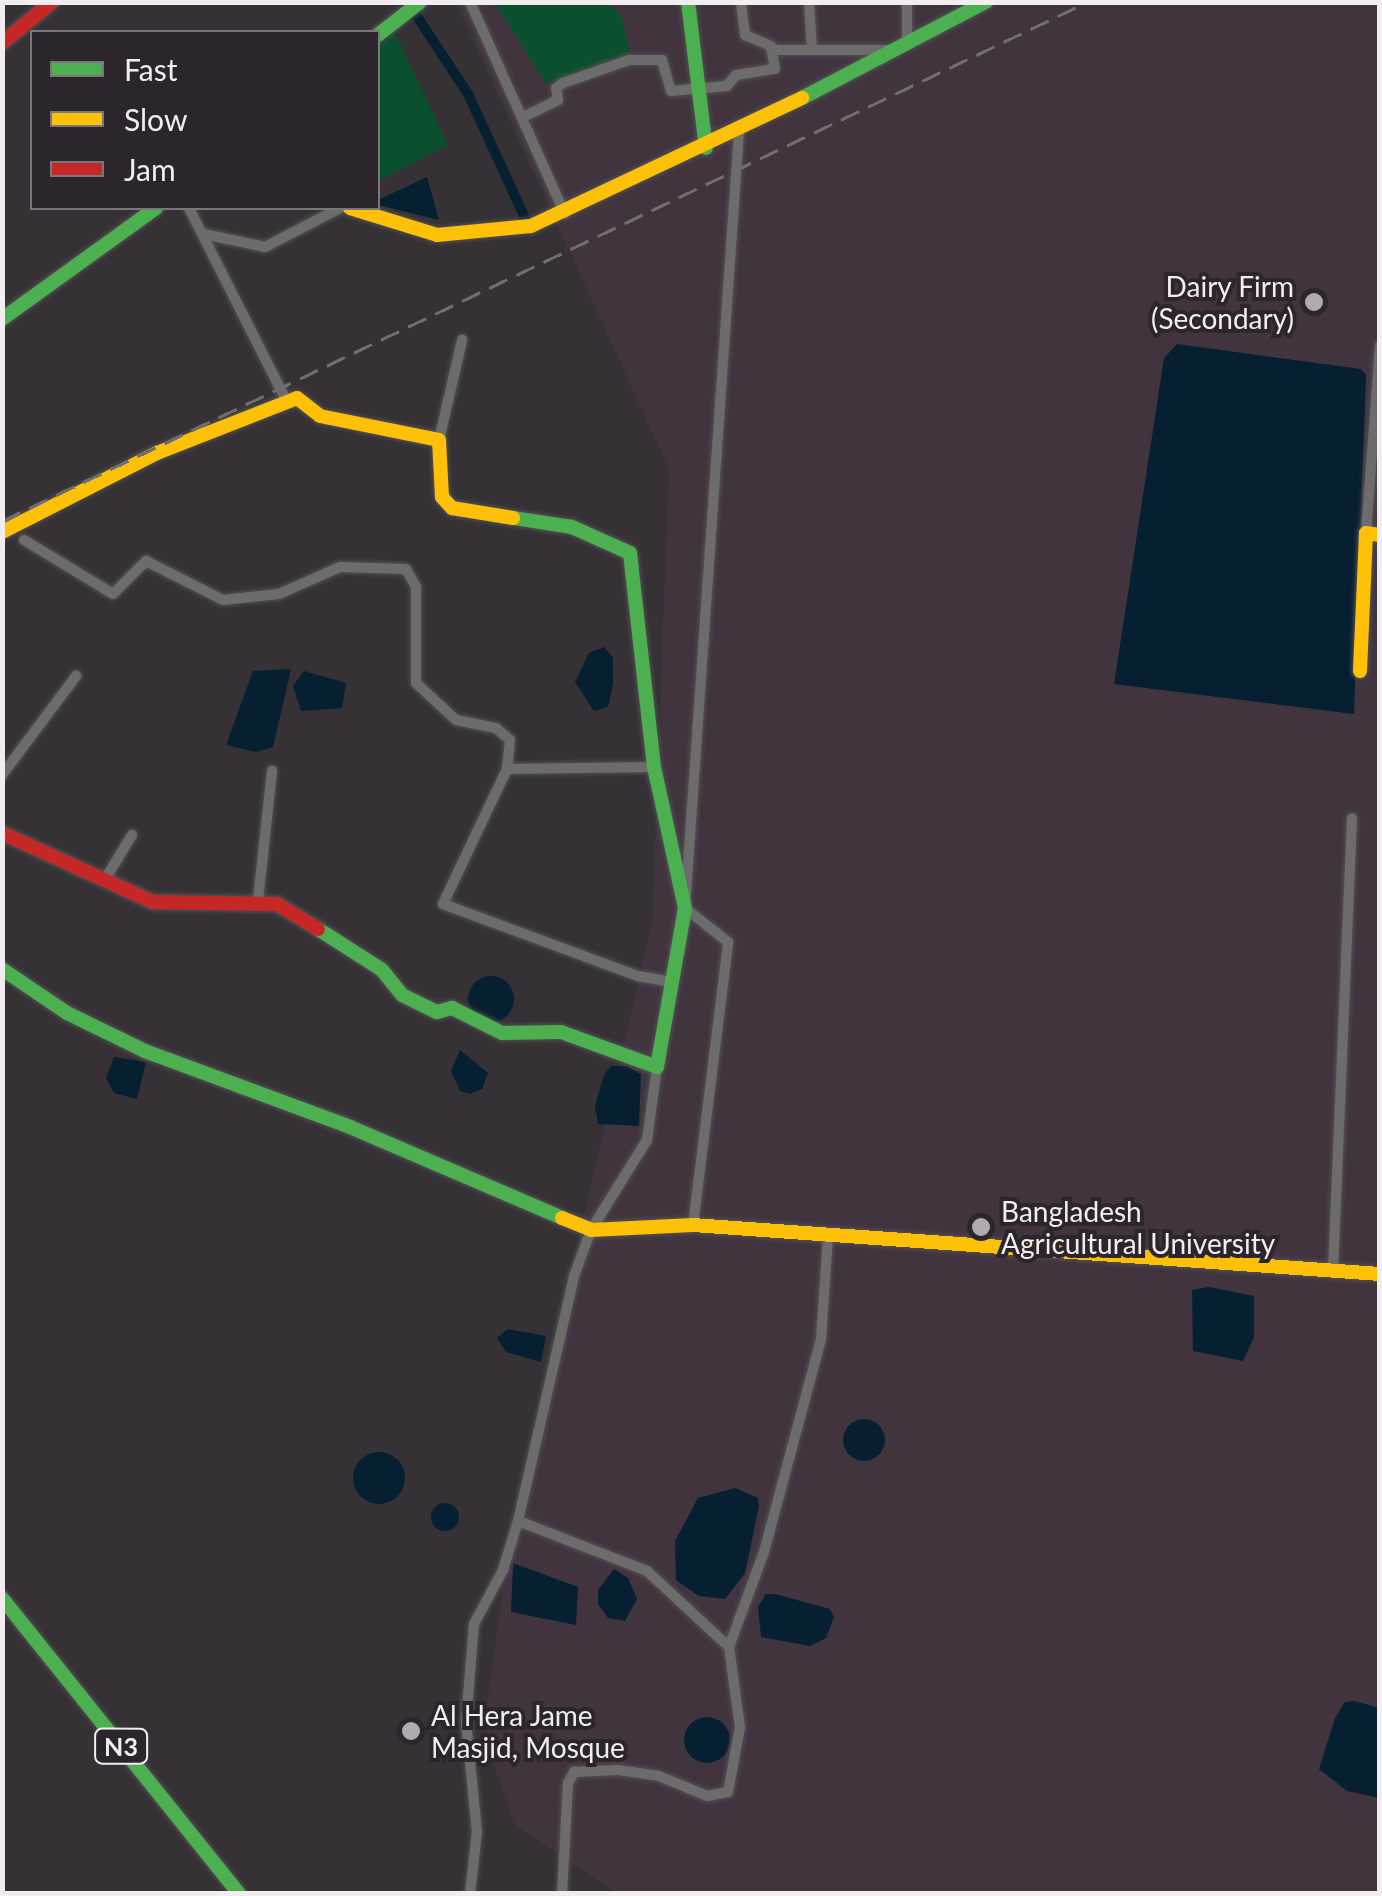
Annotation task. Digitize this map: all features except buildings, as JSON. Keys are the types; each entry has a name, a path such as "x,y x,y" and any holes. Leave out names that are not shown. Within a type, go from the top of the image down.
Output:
{"main road":[{"path":"2,43 52,2"},
{"path":"380,33 420,2"},
{"path":"688,2 706,148"},
{"path":"355,210 420,234 461,236 504,233 565,214 706,148 986,2"},
{"path":"2,319 153,210"},
{"path":"2,532 285,398 304,401 320,416 439,440 446,505 471,514 572,527 630,553 654,767 685,908 656,1066 561,1032 502,1033 452,1008 436,1012 402,995 382,970 277,904 258,900 153,902 2,833"},
{"path":"1360,670 1373,534"},
{"path":"2,969 67,1014 146,1051 350,1126 591,1230 693,1225 1380,1274"},
{"name":"N3","path":"2,1598 238,1894"}],"street":[{"path":"470,2 565,214"},
{"path":"742,2 745,35 772,50 902,46 906,2"},
{"path":"809,2 812,50"},
{"path":"523,116 558,100 556,88 564,83 629,60 662,60 670,91 775,70 772,50"},
{"path":"693,1225 728,942 685,908 738,131"},
{"path":"191,210 285,398"},
{"path":"204,234 265,247 336,210"},
{"path":"439,440 462,340"},
{"path":"1373,534 1380,346"},
{"path":"24,540 112,594 120,593 146,561 223,600 279,594 340,567 406,569 416,587 416,683 456,720 496,728 510,740 507,768 443,904 638,976 673,982"},
{"path":"2,775 76,676"},
{"path":"507,768 654,767"},
{"path":"258,900 272,771"},
{"path":"1333,1271 1352,818"},
{"path":"104,882 132,835"},
{"path":"470,1894 476,1832 466,1721 474,1624 503,1570 518,1521 591,1230 647,1140 656,1066"},
{"path":"562,1894 574,1772 618,1770 659,1776 707,1796 728,1792 740,1727 728,1647 764,1552 821,1339 828,1236"},
{"path":"518,1521 647,1570 728,1647"}],"shaded area":[{"name":"Bangladesh Agricultural University","path":"456,3 1379,3 1379,1893 618,1893 514,1824 483,1732 511,1531 652,922 669,469"}],"green space":[{"path":"495,3 606,3 621,14 630,53 546,84"},
{"path":"395,33 448,145 380,180 380,45"}],"water":[{"path":"427,177 439,220 380,205 380,199"},
{"path":"1177,344 1361,369 1366,375 1354,714 1114,684 1164,358"},
{"path":"604,647 613,657 613,684 608,707 594,711 575,682 589,653"},
{"path":"291,669 273,747 256,752 226,745 253,671"},
{"path":"304,671 346,683 342,708 301,711 293,686"},
{"path":"491,976 507,983 514,999 507,1015 491,1022 475,1015 468,999 475,983"},
{"path":"460,1050 488,1073 482,1089 470,1094 460,1091 451,1071"},
{"path":"114,1057 146,1062 137,1099 114,1093 106,1078"},
{"path":"611,1066 626,1066 641,1074 639,1126 598,1124 595,1106 604,1075"},
{"path":"1209,1287 1254,1296 1254,1337 1243,1361 1193,1351 1192,1290"},
{"path":"508,1329 546,1336 541,1362 506,1352 497,1338"},
{"path":"864,1419 879,1425 885,1440 879,1455 864,1461 849,1455 843,1440 849,1425"},
{"path":"379,1452 397,1460 405,1478 397,1496 379,1504 361,1496 353,1478 361,1460"},
{"path":"735,1488 758,1498 759,1506 745,1573 725,1599 699,1596 676,1580 675,1541 698,1498"},
{"path":"445,1503 455,1507 459,1517 455,1527 445,1531 435,1527 431,1517 435,1507"},
{"path":"513,1563 578,1587 576,1625 511,1612"},
{"path":"614,1569 628,1578 637,1599 625,1621 608,1618 598,1604 598,1590"},
{"path":"766,1594 830,1609 834,1617 826,1638 810,1646 761,1637 758,1607"},
{"path":"1345,1702 1379,1708 1379,1798 1347,1791 1319,1769 1335,1718"},
{"path":"707,1717 723,1724 730,1740 723,1756 707,1763 691,1756 684,1740 691,1724"}],"waterway":[{"path":"414,12 468,94 525,218"}],"railway":[{"path":"2,521 1087,2"}],"traffic: fast":[{"path":"380,33 420,2"},
{"path":"688,2 706,148"},
{"path":"802,98 986,2"},
{"path":"2,319 153,210"},
{"path":"318,929 382,970 402,995 437,1012 452,1008 502,1033 561,1032 657,1067 685,908 654,767 630,553 572,527 513,518"},
{"path":"2,969 67,1013 145,1051 350,1127 562,1218"},
{"path":"2,1598 239,1894"}],"traffic: slow":[{"path":"356,210 437,235 531,226 802,98"},
{"path":"2,532 157,453 297,398 320,416 439,440 442,497 452,508 513,518"},
{"path":"1360,671 1366,533 1380,535"},
{"path":"562,1218 591,1230 693,1225 1380,1274"}],"traffic: jam":[{"path":"2,43 52,2"},
{"path":"2,833 153,902 277,904 318,929"}],"place":[{"name":"Dairy Firm (Secondary)","path":"1314,302"},
{"name":"Bangladesh Agricultural University","path":"981,1227"},
{"name":"Al Hera Jame Masjid, Mosque","path":"411,1731"}]}
